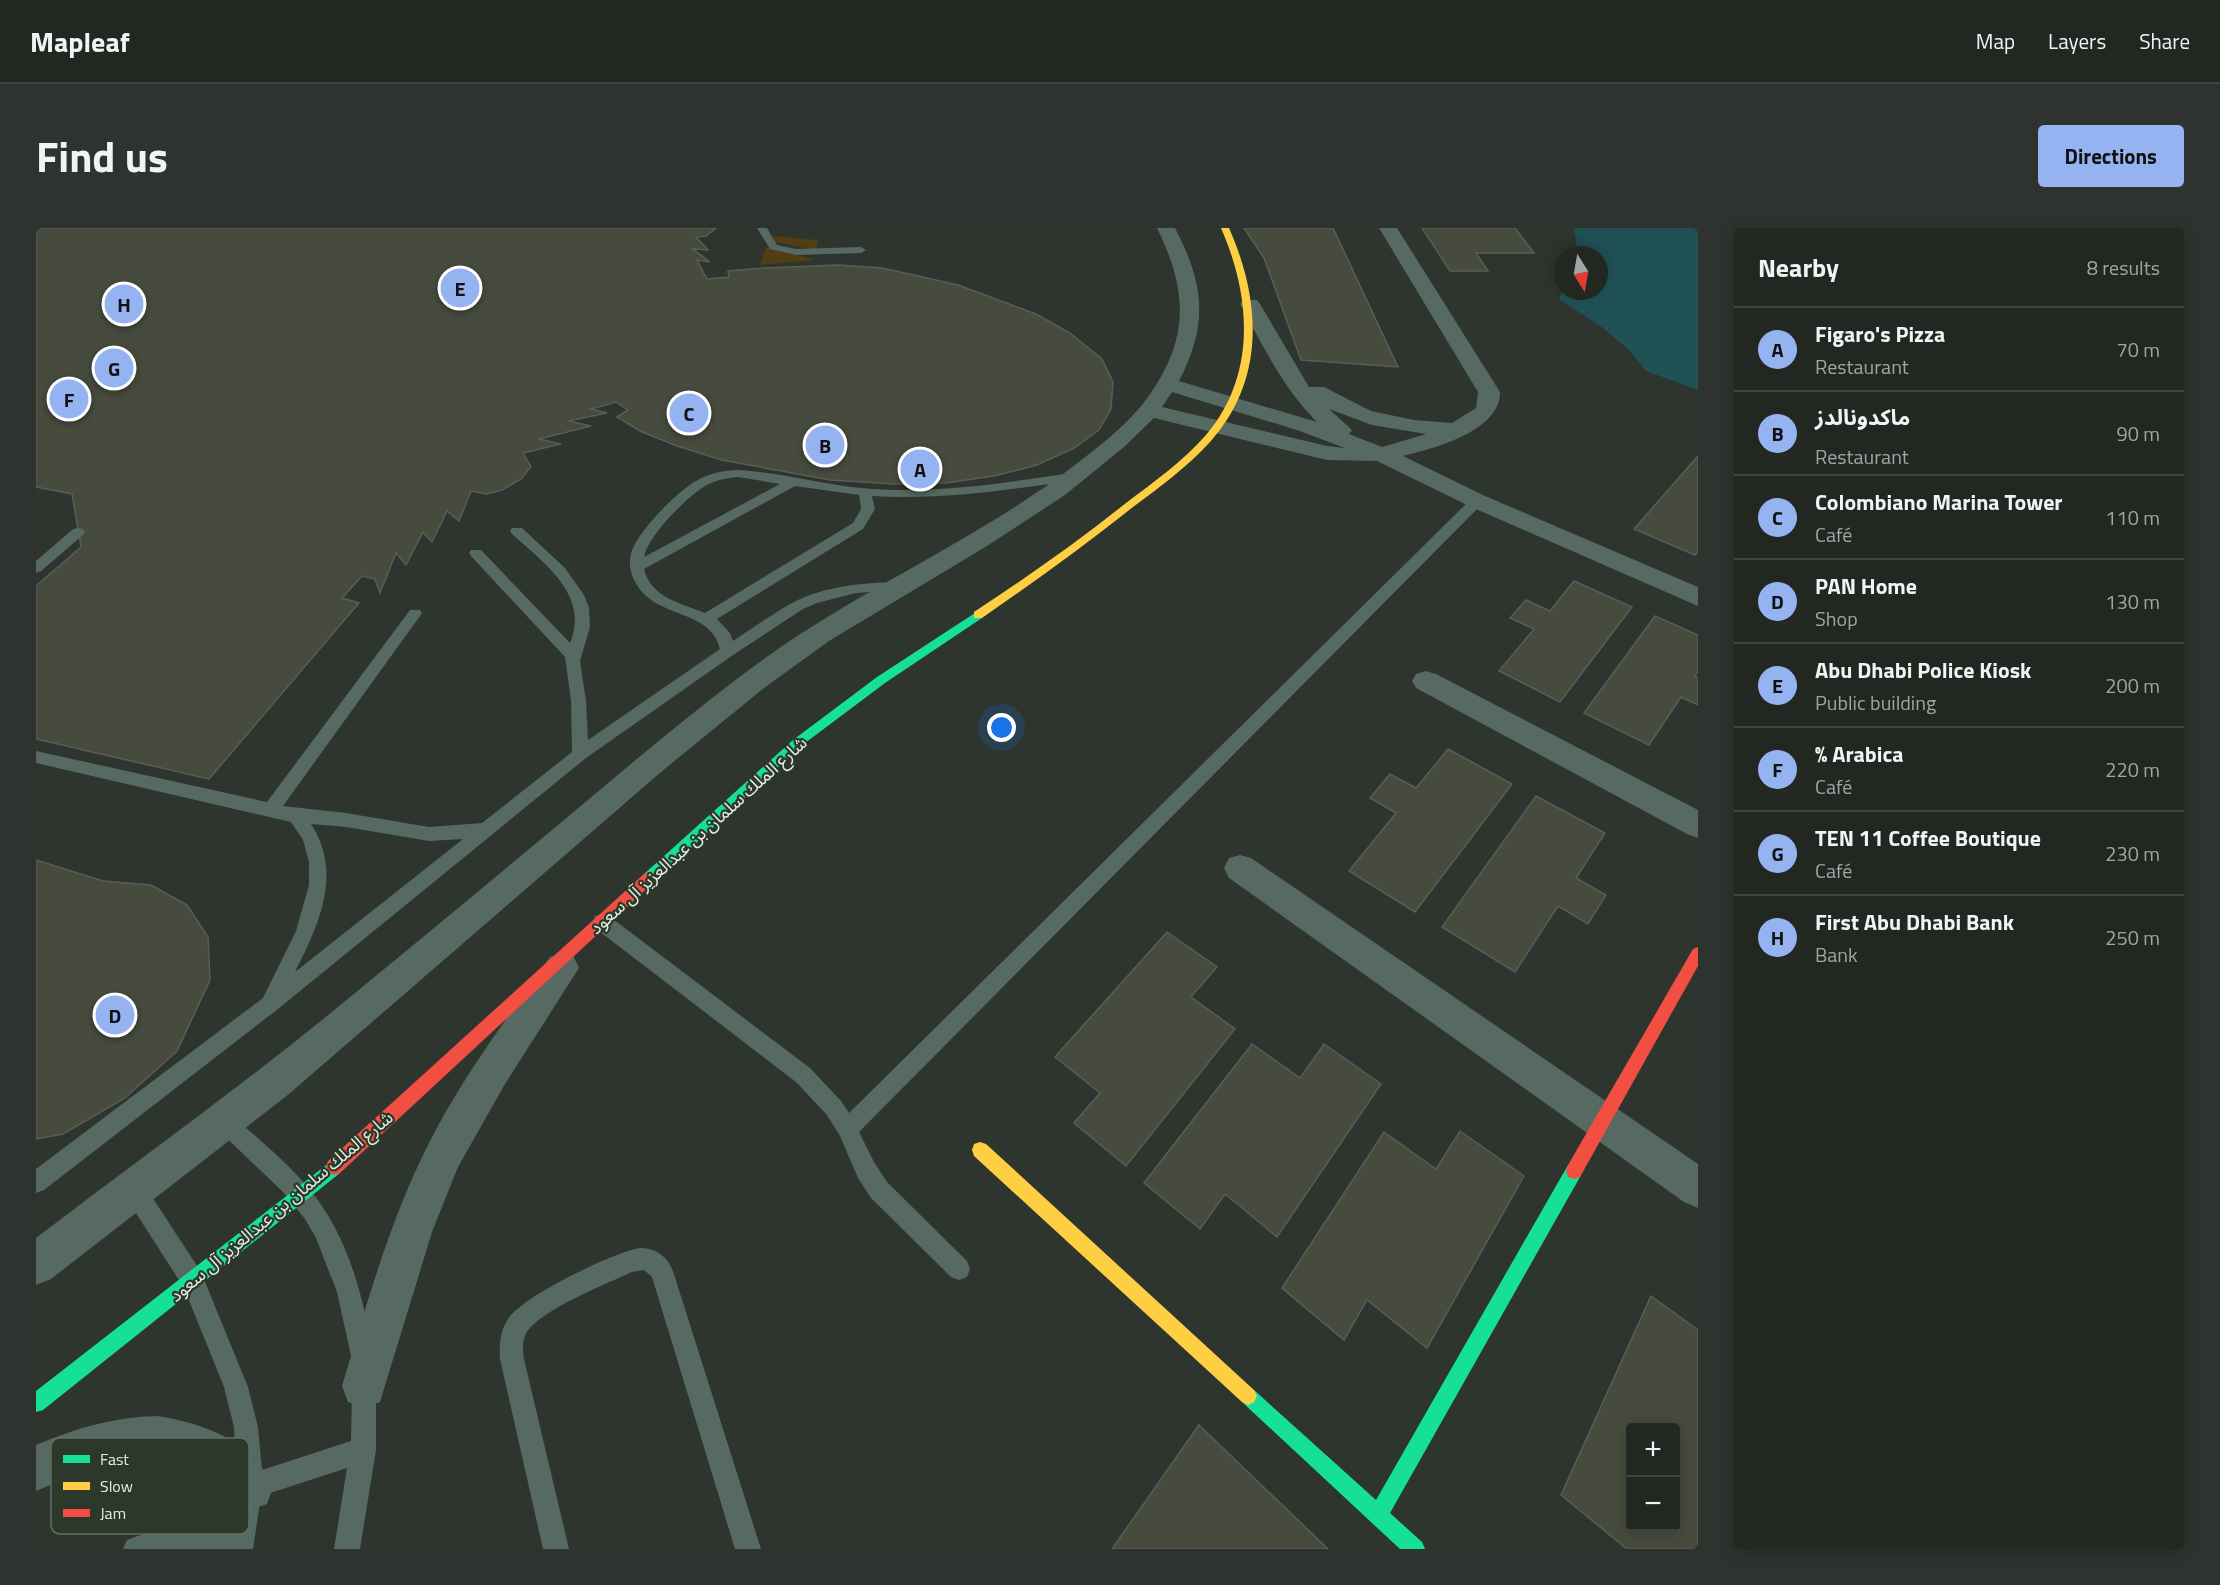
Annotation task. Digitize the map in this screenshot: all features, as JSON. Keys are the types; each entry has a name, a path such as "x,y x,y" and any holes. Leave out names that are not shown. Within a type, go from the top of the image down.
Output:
{"street":[{"path":"36,1264 281,1077 728,701 785,658 897,587 994,531 1076,476 1124,436 1149,410 1167,384 1179,359 1187,334 1191,311 1191,292 1184,264 1166,228"},
{"name":"شارع الملك سلمان بن عبدالعزيز آل سعود","path":"36,1403 194,1280 349,1154 795,745 902,664 999,603 1087,541 1174,468 1217,427 1232,402 1240,381 1250,335 1250,304 1239,257 1226,228"},
{"path":"1149,410 1340,455 1378,453 1430,442 1479,418 1491,402 1490,392 1388,228"},
{"path":"1250,304 1284,368 1305,397 1324,418 1378,453"},
{"path":"1284,368 1332,402 1368,417 1410,426 1457,429"},
{"path":"1167,384 1305,425 1378,453 1477,501 1698,597"},
{"path":"1426,681 1698,825"},
{"path":"1240,868 1698,1188"},
{"path":"364,1386 408,1239 431,1181 458,1128 495,1067 590,933"},
{"path":"1378,1515 1698,953"},
{"path":"980,1150 1415,1549"},
{"path":"36,1468 51,1462"}],"lane":[{"path":"762,228 773,247 796,252 861,250"},
{"path":"728,651 723,632 707,618 679,611 654,598 640,579 637,567 641,546 647,536 696,486 723,475 736,474 865,492 913,493 965,490 1076,476"},
{"path":"637,567 793,482"},
{"path":"707,618 858,526 868,509 865,492"},
{"path":"847,1129 1477,501"},
{"path":"517,531 568,581 577,594 582,608 583,623 573,656 579,703 580,754"},
{"path":"36,568 78,532"},
{"path":"476,553 573,656"},
{"path":"36,1181 271,1003 580,754 728,651 798,606 812,600 856,588 897,587"},
{"path":"271,810 415,613"},
{"path":"36,757 297,816 346,820 429,834 484,830"},
{"path":"271,1003 311,915 319,891 321,869 318,849 310,831 297,816"},
{"path":"590,933 802,1075 834,1108 847,1129 860,1160 879,1190 959,1269"},
{"path":"222,1120 300,1194 323,1229 342,1271 357,1328 364,1386 363,1450 347,1549"},
{"path":"133,1188 194,1280 236,1387 247,1438"},
{"path":"556,1549 512,1359 511,1343 516,1327 530,1310 630,1261 643,1258 655,1262 662,1271 748,1549"},
{"path":"250,1487 363,1450"},
{"path":"249,1472 249,1493"},
{"path":"136,1549 179,1539 241,1545"}],"shaded area":[{"path":"774,236 818,240 816,250 770,241"},
{"path":"766,247 816,260 760,265"}],"water":[{"path":"1574,228 1698,228 1698,390 1646,371 1629,350 1603,328 1561,300 1608,300 1608,246 1577,246"}],"building":[{"path":"36,228 716,228 706,236 696,237 708,250 693,249 710,262 697,260 707,279 729,277 728,271 764,268 839,265 882,268 958,285 1036,314 1070,333 1102,359 1113,382 1111,409 1099,430 1074,448 1037,465 994,476 946,483 895,484 830,480 722,460 677,446 640,431 617,417 628,410 616,402 591,409 607,413 568,421 591,426 539,439 561,444 523,453 531,467 521,479 502,490 486,494 471,491 459,521 447,511 432,542 423,532 406,565 396,553 380,593 375,579 362,576 342,598 359,603 209,779 36,739 36,586 81,547 72,494 36,487"},
{"path":"1244,228 1333,228 1398,367 1301,360 1264,258"},
{"path":"1422,228 1515,228 1534,253 1476,253 1488,271 1450,271"},
{"path":"1698,456 1698,551 1695,555 1634,529"},
{"path":"1574,581 1632,607 1560,702 1499,671 1534,629 1510,618 1526,600 1550,611"},
{"path":"1655,616 1698,635 1698,671 1695,676 1698,678 1698,705 1681,697 1649,745 1584,713"},
{"path":"1448,749 1512,784 1415,912 1349,871 1396,813 1370,798 1390,774 1416,788"},
{"path":"1536,796 1605,833 1576,878 1606,895 1588,924 1558,906 1515,972 1442,927"},
{"path":"36,860 103,881 151,885 187,905 208,937 210,980 177,1051 125,1098 63,1134 36,1139"},
{"path":"1167,932 1217,967 1191,997 1235,1029 1126,1166 1074,1123 1100,1093 1055,1057"},
{"path":"1252,1044 1300,1078 1324,1044 1381,1084 1277,1237 1225,1194 1200,1229 1144,1183"},
{"path":"1460,1131 1524,1176 1427,1348 1367,1300 1344,1340 1282,1288 1384,1132 1436,1169"},
{"path":"1651,1296 1698,1330 1698,1549 1627,1549 1561,1495"},
{"path":"1199,1425 1328,1549 1112,1549"}],"traffic: fast":[{"path":"649,878 797,743 881,680 978,615"},
{"path":"36,1403 334,1167"},
{"path":"1378,1515 1574,1171"},
{"path":"1248,1396 1415,1549"}],"traffic: slow":[{"path":"978,615 1055,562 1164,479 1187,459 1217,427 1231,404 1241,380 1247,355 1249,329 1248,303 1243,277 1236,252 1225,228"},
{"path":"980,1150 1248,1396"}],"traffic: jam":[{"path":"334,1167 649,878"},
{"path":"1574,1171 1698,953"}],"place":[{"name":"Abu Dhabi Police Kiosk","path":"460,288"},
{"name":"First Abu Dhabi Bank","path":"124,304"},
{"name":"TEN 11 Coffee Boutique","path":"114,368"},
{"name":"% Arabica","path":"69,399"},
{"name":"Colombiano Marina Tower","path":"689,413"},
{"name":"ماكدونالدز","path":"825,445"},
{"name":"Figaro's Pizza","path":"920,469"},
{"name":"PAN Home","path":"115,1015"}]}
